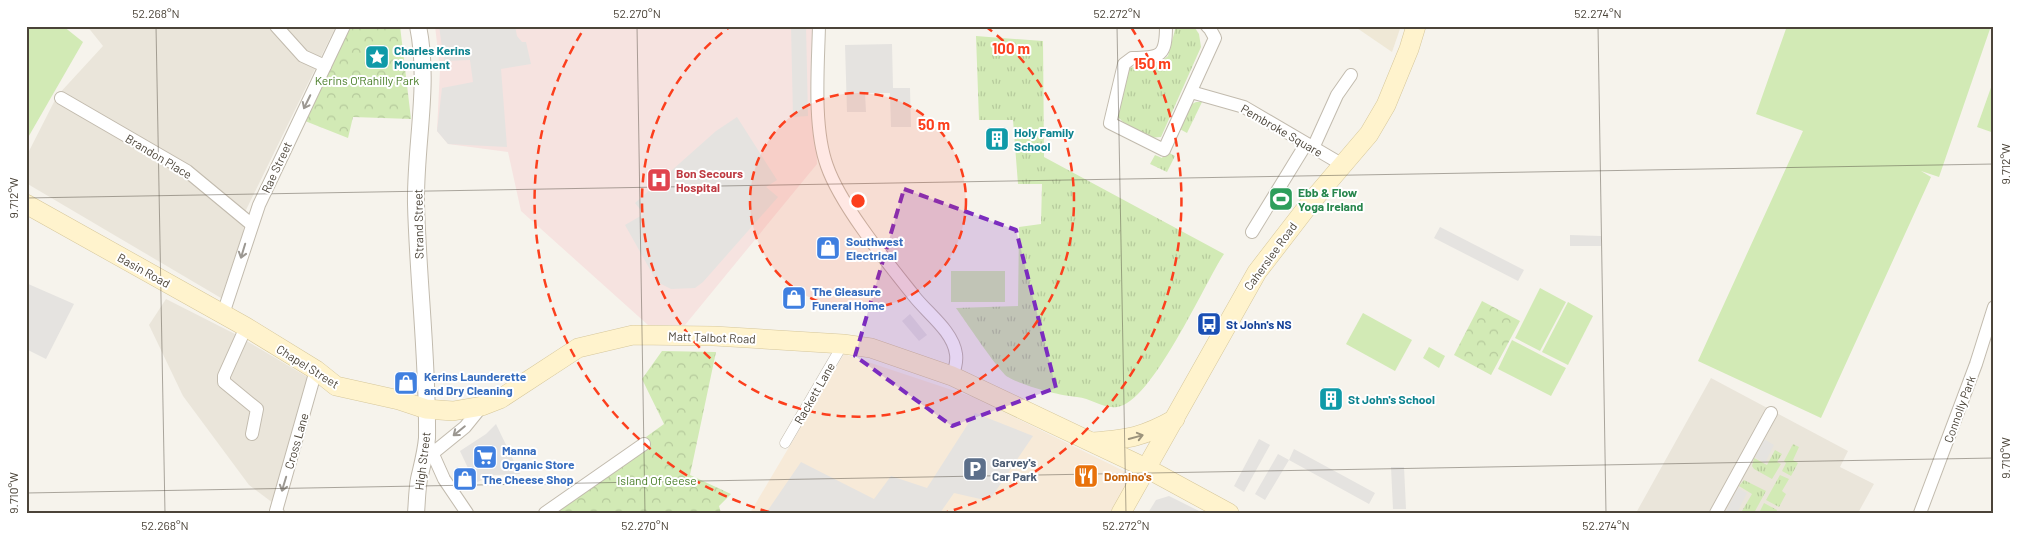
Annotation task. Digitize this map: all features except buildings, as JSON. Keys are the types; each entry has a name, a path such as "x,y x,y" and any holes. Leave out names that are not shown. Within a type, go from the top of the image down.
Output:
{"main road":[{"name":"Caherslee Road","path":"1121,513 1148,469 1256,272 1311,202 1369,134 1386,104 1416,26"},
{"name":"Basin Road","path":"26,204 254,332"},
{"name":"Chapel Street","path":"254,332 316,370 336,386 399,400 420,407"},
{"name":"Matt Talbot Road","path":"420,407 453,411 482,406 516,391 550,365 578,348 633,335 714,336 843,344 871,348 952,376 1094,442 1229,513"},
{"path":"1094,442 1130,439 1148,434 1174,419"}],"street":[{"path":"276,26 303,56 325,66"},
{"name":"Rae Street","path":"223,314 251,224 344,26"},
{"name":"Strand Street","path":"418,26 422,46 423,76 416,202 420,407"},
{"path":"819,26 820,138 827,167 847,204 870,238 914,297 949,336 956,353 952,376"},
{"path":"1166,26 1166,45 1161,53 1150,58 1132,58 1124,64 1110,123 1164,150 1215,38 1207,26"},
{"path":"1252,232 1310,146 1337,95 1351,74"},
{"name":"Pembroke Square","path":"1191,92 1244,107 1343,165"},
{"name":"Brandon Place","path":"61,98 187,171 251,224"},
{"name":"Connolly Park","path":"1923,512 1976,364 1994,307"},
{"path":"252,434 257,409 226,386 224,376 254,332"},
{"name":"Rackett Lane","path":"785,443 843,344"},
{"name":"Cross Lane","path":"277,512 316,370"},
{"path":"467,513 441,471 430,447 469,423 482,406"},
{"name":"High Street","path":"416,513 418,482 430,447 420,407"},
{"path":"1716,513 1770,413"},
{"path":"545,513 644,444"},
{"path":"418,482 441,471"}],"highlighted area":[{"path":"904,189 1016,230 1056,388 952,426 855,356"}],"shaded area":[{"path":"87,26 336,26 246,210 243,233 221,298 26,183 26,157 57,96 103,46"},
{"name":"Bon Secours Hospital","path":"435,26 813,26 817,164 685,325 648,325 521,211 508,152 448,144 437,131 440,69"},
{"path":"439,26 515,26 517,36 522,42 526,42 531,64 501,69 507,147 448,144 437,131 442,88 473,82 470,60 444,61"},
{"path":"791,26 806,26 808,116 793,117"},
{"path":"1354,26 1401,26 1392,52"},
{"path":"892,44 893,88 910,88 911,127 891,127 890,93 865,93 866,112 847,112 845,45"},
{"path":"737,117 777,180 766,187 778,197 703,282 695,288 671,289 657,282 625,225 644,214 635,203 716,131"},
{"path":"1440,227 1524,270 1518,281 1434,238"},
{"path":"1570,235 1601,236 1601,246 1570,246"},
{"path":"26,283 74,304 46,359 26,349"},
{"path":"166,299 235,334 309,378 273,503 249,485 183,396 149,325"},
{"path":"910,314 927,335 919,341 902,321"},
{"path":"844,354 973,397 1128,473 1124,491 1112,513 750,513"},
{"path":"1711,378 1848,451 1840,467 1874,484 1858,513 1636,513"},
{"name":"Garvey's Car Park","path":"975,413 1033,436 989,501 954,493 940,513 766,513 801,462 874,499 891,476 927,488"},
{"path":"496,424 520,474 494,475 475,483 460,451 486,434"},
{"path":"1259,439 1270,445 1244,492 1234,486"},
{"path":"1764,439 1774,445 1765,463 1755,457"},
{"path":"1294,449 1375,493 1369,504 1289,460"},
{"path":"1278,454 1289,460 1265,500 1255,494"},
{"path":"1391,467 1404,467 1406,509 1393,509"},
{"path":"1738,488 1747,493 1737,513 1725,513"},
{"path":"1169,496 1203,513 1148,513 1156,500"}],"green space":[{"path":"26,26 63,26 83,42 26,141"},
{"name":"Kerins O'Rahilly Park","path":"351,26 400,26 411,119 353,117 348,138 305,121"},
{"path":"1176,26 1195,28 1199,34 1201,47 1161,137 1149,138 1118,117 1118,106 1126,71 1135,66 1157,62 1168,56"},
{"path":"1787,26 1991,26 1939,177 1921,171 1931,177 1821,418 1698,361 1803,131 1756,114"},
{"path":"976,36 1043,41 1044,157 1224,254 1161,365 1146,386 1131,401 1117,407 1042,390 1008,377 990,356 956,308 1018,306 1019,227 1041,224 1042,184 1018,184 1013,120 979,120"},
{"path":"1994,79 1994,133 1977,127"},
{"path":"1202,102 1187,133 1178,128 1192,104"},
{"path":"1166,151 1175,156 1167,172 1150,164 1155,155 1162,158"},
{"path":"951,271 1005,271 1005,302 951,302"},
{"path":"1540,288 1566,302 1540,351 1515,338"},
{"path":"1482,301 1520,321 1491,375 1454,355"},
{"path":"1568,302 1593,316 1568,365 1542,352"},
{"path":"1363,313 1412,340 1395,371 1346,344"},
{"path":"1512,340 1566,368 1551,396 1498,369"},
{"path":"1429,347 1445,356 1439,368 1423,358"},
{"name":"Island Of Geese","path":"662,351 716,352 690,475 731,494 719,506 721,513 554,513 649,444 646,437 664,424 642,379"},
{"path":"1793,444 1799,447 1793,460 1798,463 1791,476 1782,471 1786,463 1784,461"},
{"path":"1775,450 1782,454 1777,462 1781,464 1772,479 1752,466 1754,458 1767,465"},
{"path":"1780,475 1789,479 1782,491 1786,494 1779,507 1766,500"},
{"path":"1744,480 1766,491 1754,513 1742,511 1752,494 1739,486"},
{"path":"1764,503 1777,510 1776,513 1759,513"}],"place":[{"name":"Charles Kerins Monument","path":"377,57"},
{"name":"Holy Family School","path":"997,139"},
{"name":"Bon Secours Hospital","path":"659,180"},
{"name":"Ebb & Flow Yoga Ireland","path":"1281,199"},
{"name":"Southwest Electrical","path":"828,248"},
{"name":"The Gleasure Funeral Home","path":"794,298"},
{"name":"St John's NS","path":"1209,324"},
{"name":"Kerins Launderette and Dry Cleaning","path":"406,383"},
{"name":"St John's School","path":"1331,399"},
{"name":"Manna Organic Store","path":"485,457"},
{"name":"Garvey's Car Park","path":"975,469"},
{"name":"Domino's","path":"1086,476"},
{"name":"The Cheese Shop","path":"465,479"}]}
